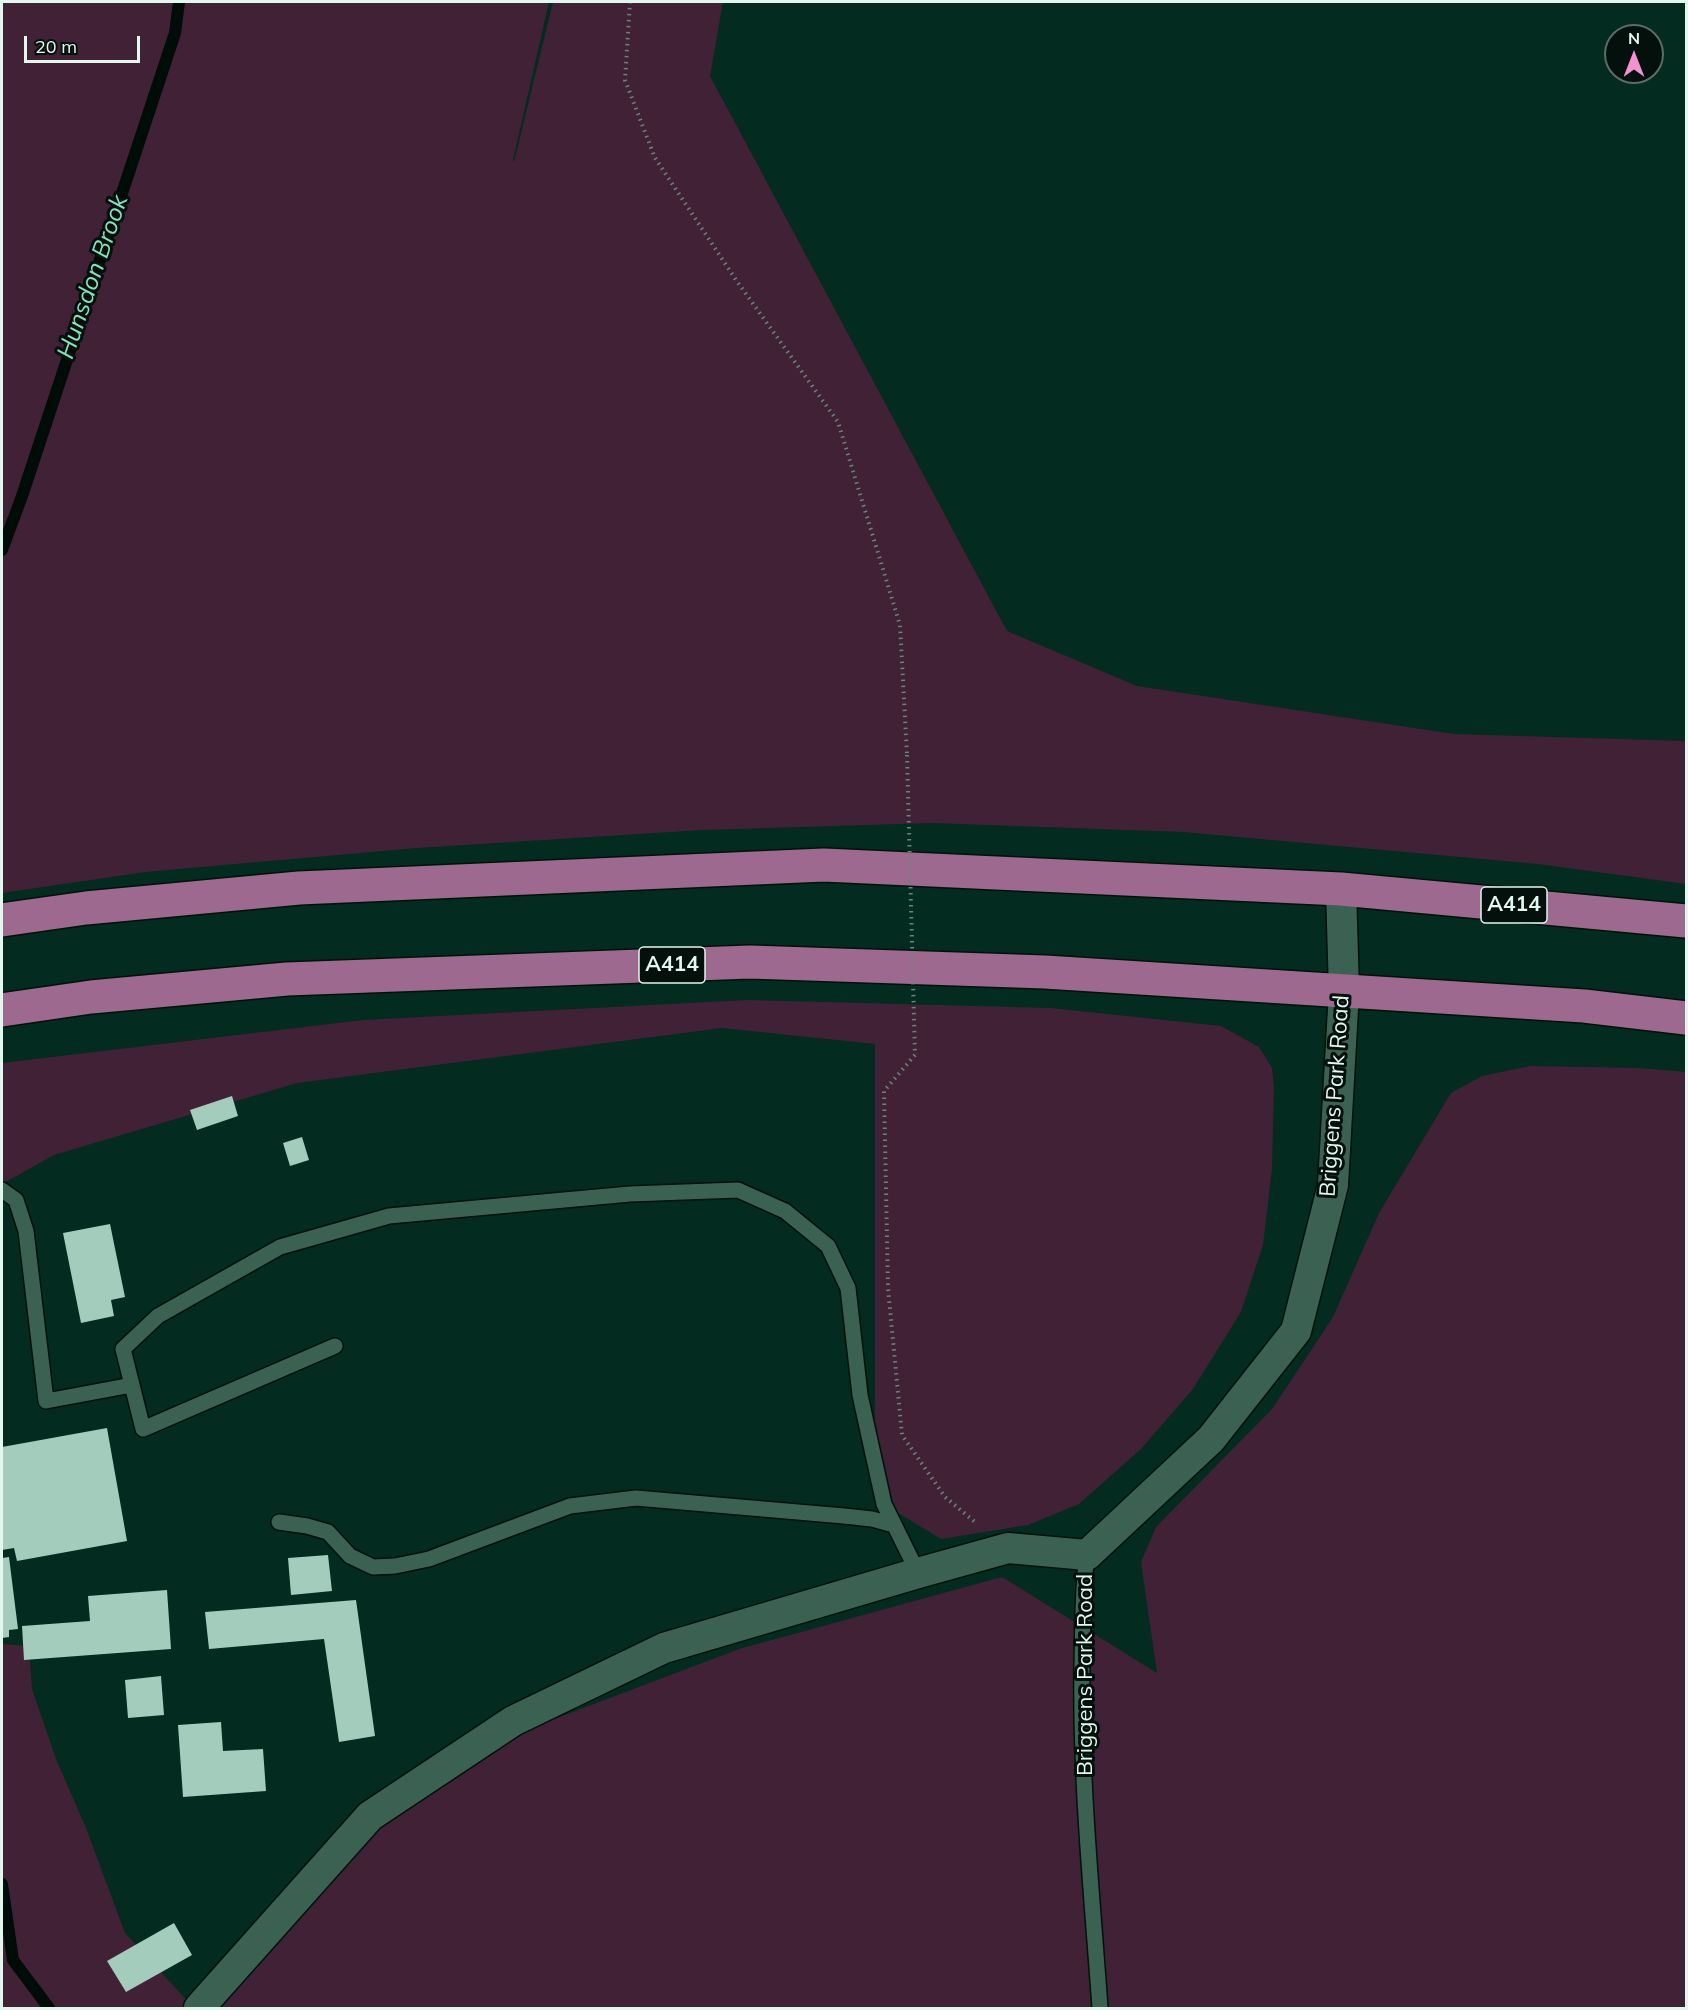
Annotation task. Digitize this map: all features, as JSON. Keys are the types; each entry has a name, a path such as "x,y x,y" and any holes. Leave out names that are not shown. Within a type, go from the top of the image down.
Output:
{"highway":[{"name":"A414","path":"2,920 86,908 299,888 824,866 1341,888 1686,921"},
{"name":"A414","path":"2,1010 91,997 287,979 750,962 1045,972 1584,1006 1686,1018"}],"street":[{"name":"Briggens Park Road","path":"1088,1555 1211,1439 1296,1331 1333,1185 1344,991 1341,888"},
{"path":"199,2008 370,1816 513,1721 664,1648 918,1573 1008,1548 1088,1555"}],"lane":[{"path":"2,1190 16,1200 26,1231 46,1401 132,1385"},
{"path":"335,1346 143,1429 123,1349 158,1316 280,1247 389,1216 630,1194 738,1190 785,1211 828,1246 848,1288 860,1395 884,1504 918,1573"},
{"path":"279,1522 328,1532 350,1556 373,1567 395,1566 429,1559 570,1506 636,1498 844,1516 872,1519 894,1525"},
{"name":"Briggens Park Road","path":"1088,1555 1083,1583 1082,1706 1085,1806 1100,2008"}],"path":[{"path":"630,2 625,80 655,158 736,280 838,422 900,625 907,756 915,1055 884,1091 888,1288 902,1435 945,1497 1008,1548"}],"shaded area":[{"path":"2,2 549,2 514,162 553,2 723,2 710,76 1007,631 1137,686 1454,734 1686,741 1686,884 1538,864 1183,832 932,823 703,830 417,848 145,872 2,893"},
{"path":"748,1000 1051,1008 1221,1026 1259,1047 1272,1068 1274,1088 1272,1169 1263,1245 1241,1312 1193,1389 1141,1449 1079,1504 1028,1525 941,1539 875,1499 875,1044 722,1028 297,1083 54,1155 2,1184 2,1063 363,1020"},
{"path":"1530,1066 1639,1068 1686,1072 1686,2008 212,2008 382,1825 520,1732 739,1649 1002,1577 1157,1673 1141,1562 1156,1527 1272,1409 1333,1317 1379,1213 1451,1093 1482,1076"},
{"path":"2,1644 29,1646 32,1689 56,1759 86,1828 125,1933 194,2008 2,2008"}],"building":[{"path":"232,1096 238,1116 197,1130 190,1110"},
{"path":"302,1137 309,1160 290,1166 283,1143"},
{"path":"110,1224 125,1297 111,1300 114,1316 81,1323 63,1233"},
{"path":"107,1428 127,1541 17,1561 14,1548 2,1550 2,1447"},
{"path":"328,1555 332,1591 291,1595 288,1558"},
{"path":"9,1557 18,1629 9,1630 9,1637 2,1638 2,1558"},
{"path":"167,1590 171,1649 24,1660 22,1626 90,1621 88,1596"},
{"path":"356,1600 375,1736 339,1742 324,1639 209,1649 205,1612"},
{"path":"161,1676 164,1715 128,1718 125,1680"},
{"path":"221,1722 223,1751 263,1749 266,1791 183,1797 178,1725"},
{"path":"174,1923 192,1955 126,1992 107,1961"}],"waterway":[{"name":"Hunsdon Brook","path":"2,550 22,496 175,33 179,2"},
{"name":"Hunsdon Brook","path":"2,1884 13,1960 49,2008"}]}
